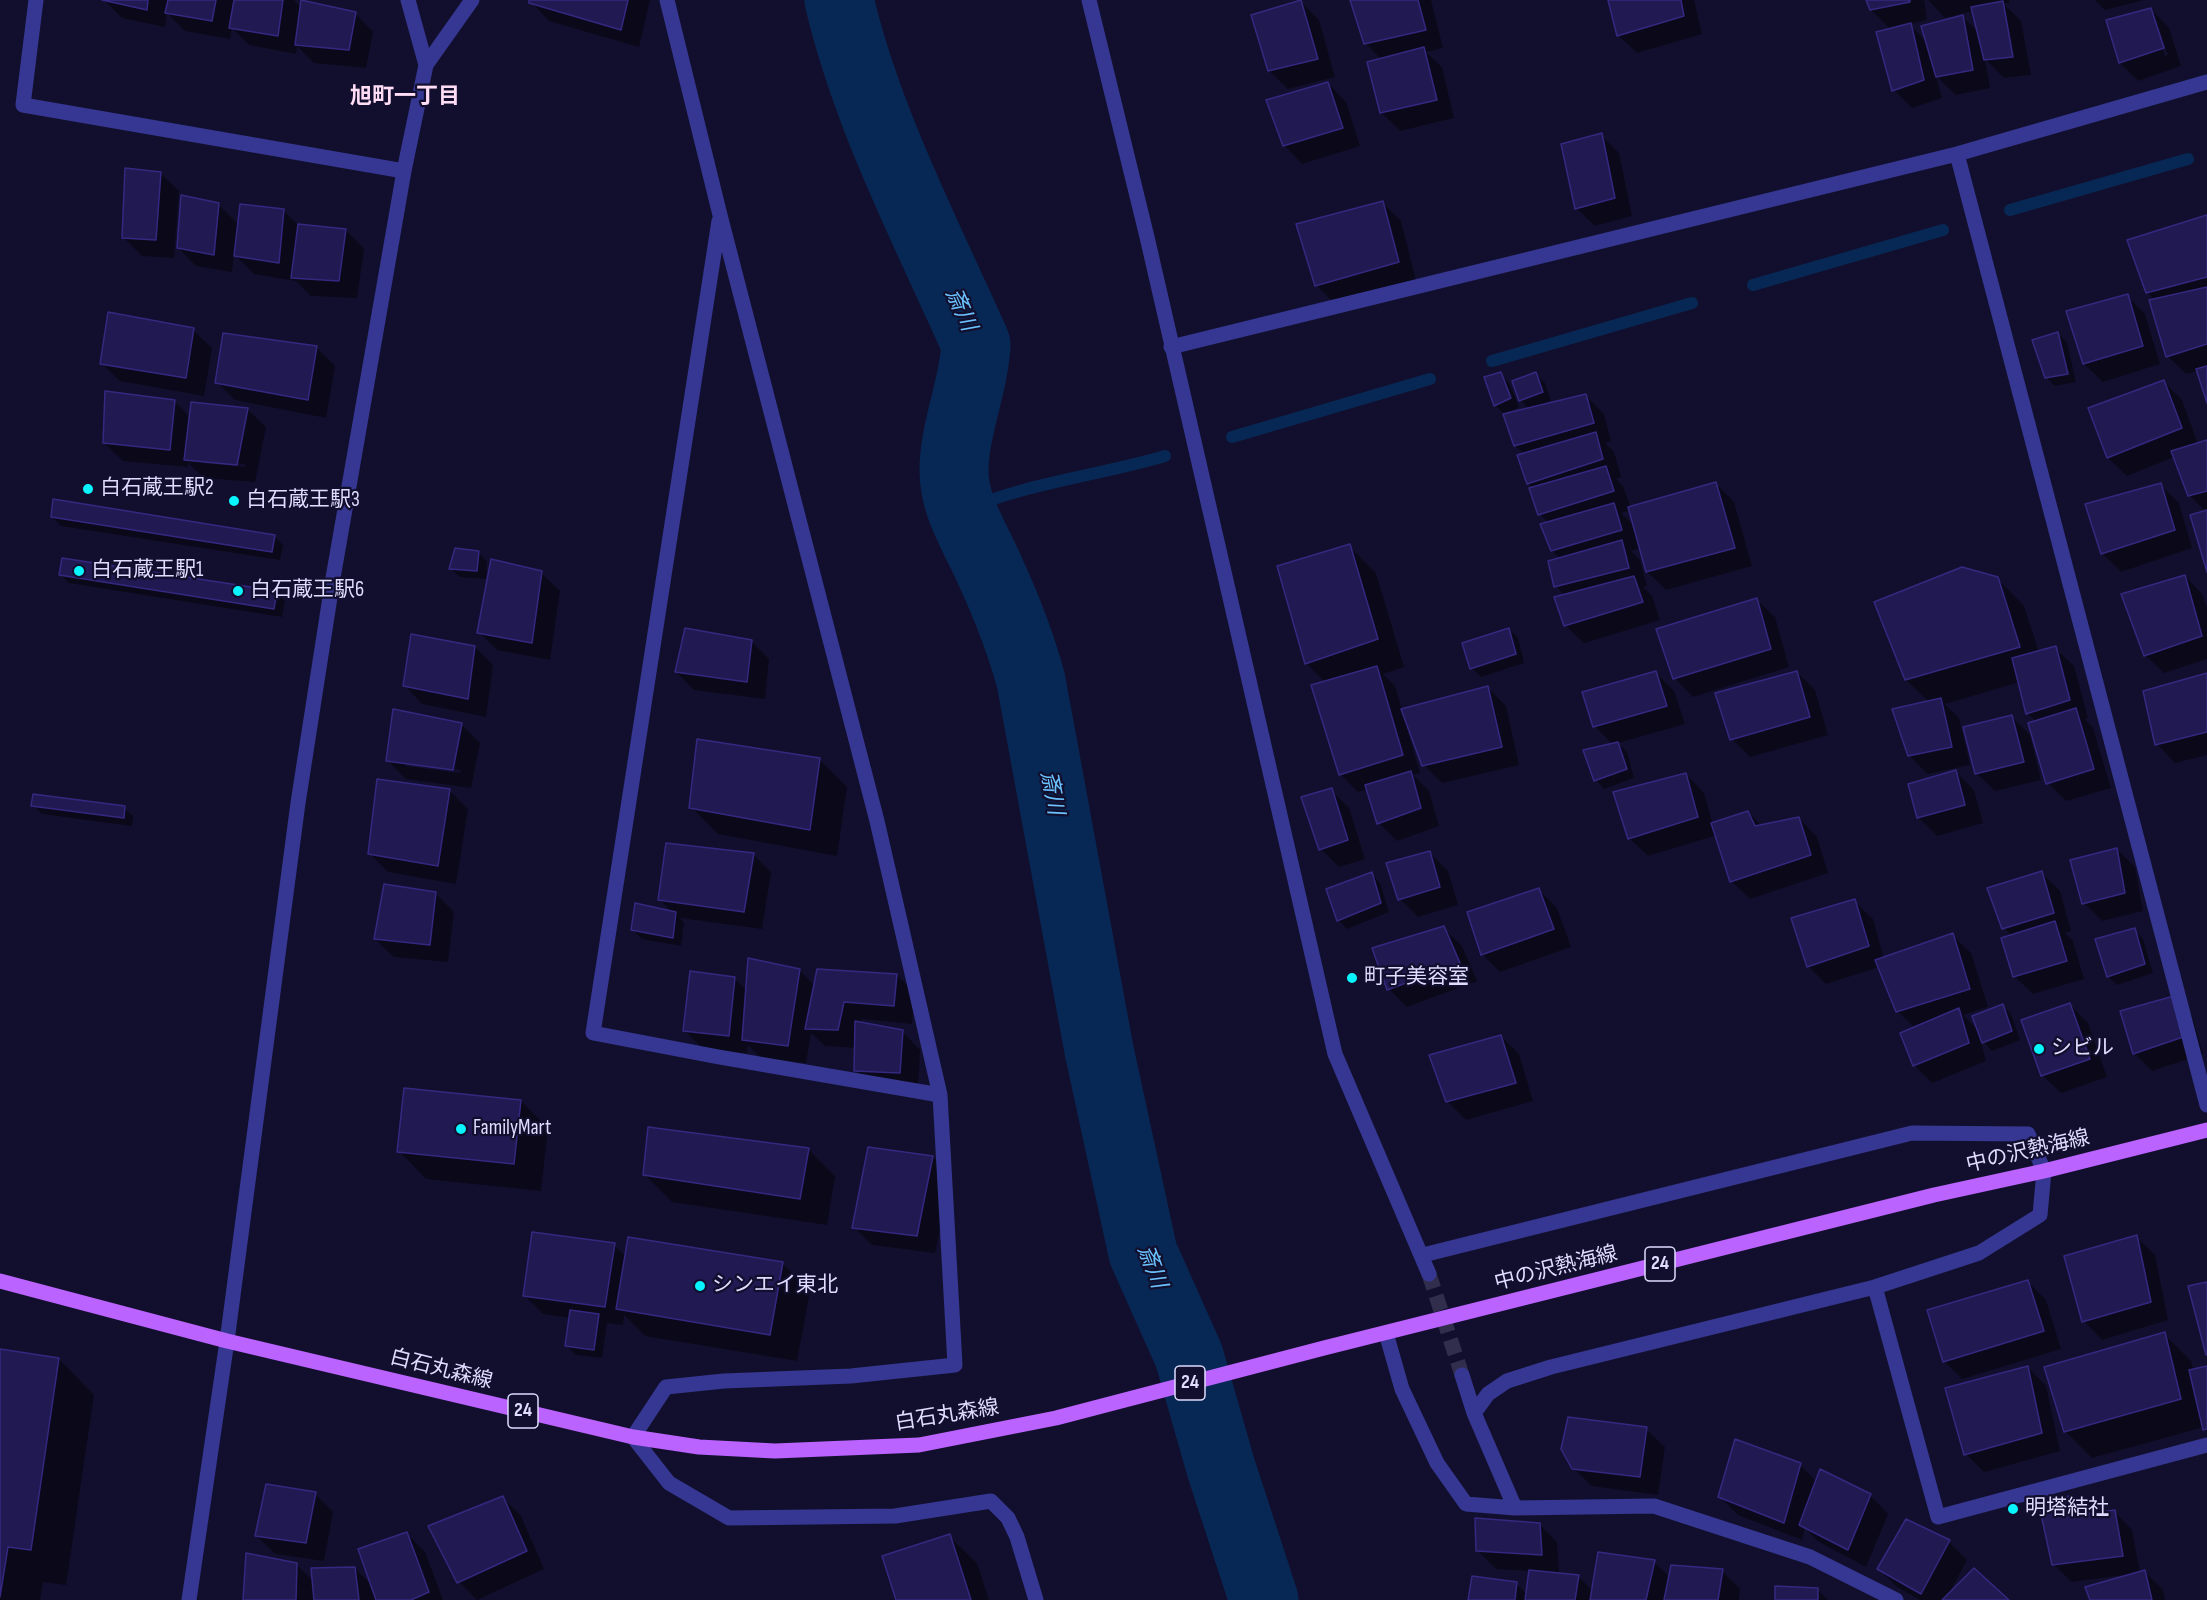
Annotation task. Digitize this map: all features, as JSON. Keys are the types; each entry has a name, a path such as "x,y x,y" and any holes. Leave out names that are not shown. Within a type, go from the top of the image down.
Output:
{"main road":[{"name":"中の沢熱海線","path":"1056,1419 1324,1348 1934,1195 2207,1131"},
{"name":"白石丸森線","path":"0,1281 227,1341 633,1437 699,1447 775,1451 919,1445 1056,1419"}],"street":[{"path":"36,0 23,105 404,171"},
{"path":"408,0 426,65"},
{"path":"189,1600 227,1341 298,803 333,578 404,171 426,65 472,0"},
{"path":"667,0 720,215 877,821 940,1095 954,1365 851,1376 724,1381 666,1387 633,1437 669,1483 729,1518 895,1516 991,1501 1008,1518 1017,1537 1036,1600"},
{"path":"1089,0 1335,1054 1423,1255 1429,1274"},
{"path":"1171,347 1957,154 2207,82"},
{"path":"1957,154 2207,1105"},
{"path":"720,215 594,1033 940,1095"},
{"path":"1423,1255 1912,1133 2028,1134 2044,1171 2040,1215 1979,1253 1875,1287 1551,1367 1507,1381 1488,1394 1474,1413"},
{"path":"1875,1287 1938,1517 2207,1445"},
{"path":"1386,1333 1402,1389 1437,1463 1466,1504 1515,1508 1654,1506 1810,1557 1896,1600"},
{"path":"1462,1375 1474,1413 1515,1508"}],"building":[{"path":"102,0 148,0 147,10"},
{"path":"168,0 216,0 212,21 165,13"},
{"path":"234,0 283,0 278,36 229,28"},
{"path":"301,0 356,12 349,50 295,45"},
{"path":"529,0 628,0 621,30 529,3"},
{"path":"1301,0 1318,59 1268,71 1251,15"},
{"path":"1350,0 1418,0 1426,30 1364,44"},
{"path":"1608,0 1681,0 1684,16 1617,36"},
{"path":"1866,0 1910,0 1910,2 1870,10"},
{"path":"2003,1 2013,57 1984,60 1971,7"},
{"path":"2151,8 2164,48 2119,63 2106,20"},
{"path":"1963,15 1973,70 1936,77 1921,26"},
{"path":"1911,23 1924,80 1892,91 1876,32"},
{"path":"1424,47 1437,100 1380,113 1367,62"},
{"path":"1328,82 1343,128 1283,146 1266,100"},
{"path":"1602,133 1615,198 1575,209 1561,144"},
{"path":"125,168 161,172 156,240 122,238"},
{"path":"181,195 219,203 214,255 177,248"},
{"path":"1383,201 1399,262 1315,286 1296,224"},
{"path":"240,204 284,209 279,263 234,256"},
{"path":"2207,215 2207,277 2146,293 2127,240"},
{"path":"298,224 346,229 339,281 291,278"},
{"path":"2207,287 2207,344 2166,357 2149,300"},
{"path":"2128,294 2143,346 2083,364 2066,311"},
{"path":"108,312 194,328 186,378 100,364"},
{"path":"2058,332 2068,374 2045,378 2032,340"},
{"path":"223,333 317,346 308,400 215,383"},
{"path":"2207,366 2207,403 2196,369"},
{"path":"1501,372 1511,398 1494,406 1484,377"},
{"path":"1536,372 1543,392 1519,401 1512,381"},
{"path":"2164,380 2182,428 2107,458 2088,408"},
{"path":"105,391 175,400 170,450 103,443"},
{"path":"1586,394 1594,423 1514,446 1503,414"},
{"path":"191,402 248,408 237,465 184,460"},
{"path":"1596,432 1603,459 1527,484 1517,455"},
{"path":"2207,440 2207,491 2188,496 2171,451"},
{"path":"1606,466 1614,491 1538,515 1529,488"},
{"path":"1716,482 1735,548 1646,572 1628,507"},
{"path":"2161,483 2175,530 2101,554 2085,504"},
{"path":"53,499 275,535 272,552 51,517"},
{"path":"1614,503 1622,530 1551,551 1540,524"},
{"path":"2207,510 2207,572 2190,515"},
{"path":"1622,540 1629,568 1554,587 1548,561"},
{"path":"1350,544 1378,639 1305,664 1277,566"},
{"path":"455,548 479,551 477,571 449,569"},
{"path":"62,558 277,591 274,609 59,575"},
{"path":"491,559 542,571 532,643 477,633"},
{"path":"1962,567 1998,577 2020,647 1905,680 1874,602"},
{"path":"2185,575 2202,636 2144,656 2121,594"},
{"path":"1634,576 1643,602 1564,626 1554,597"},
{"path":"1757,598 1771,649 1673,679 1656,629"},
{"path":"685,628 752,640 747,682 675,672"},
{"path":"1509,628 1516,654 1470,669 1462,643"},
{"path":"411,634 475,646 468,699 403,686"},
{"path":"2056,646 2070,700 2026,714 2012,658"},
{"path":"1377,666 1403,755 1339,775 1311,685"},
{"path":"1656,671 1667,706 1593,727 1582,692"},
{"path":"1797,671 1810,717 1730,740 1715,693"},
{"path":"2207,673 2207,732 2155,745 2143,691"},
{"path":"1488,686 1502,747 1422,766 1401,709"},
{"path":"1941,698 1952,747 1908,756 1892,709"},
{"path":"2076,708 2094,769 2046,784 2028,723"},
{"path":"393,709 462,723 453,770 386,761"},
{"path":"2012,715 2024,762 1975,774 1963,727"},
{"path":"697,739 820,758 810,830 689,808"},
{"path":"1618,742 1627,769 1594,781 1583,750"},
{"path":"1956,770 1965,805 1917,818 1908,784"},
{"path":"1411,771 1421,808 1377,824 1365,785"},
{"path":"1686,773 1698,817 1628,839 1613,792"},
{"path":"377,779 450,789 438,866 368,854"},
{"path":"1332,788 1348,840 1319,850 1301,797"},
{"path":"33,794 125,806 124,818 31,806"},
{"path":"1748,811 1755,826 1799,817 1811,855 1730,882 1711,823"},
{"path":"666,843 754,853 744,912 658,900"},
{"path":"2117,848 2125,893 2082,904 2070,860"},
{"path":"1430,851 1440,887 1398,900 1386,863"},
{"path":"2042,871 2054,913 2002,929 1987,888"},
{"path":"1372,872 1381,903 1337,921 1326,889"},
{"path":"384,884 436,892 430,945 374,939"},
{"path":"1539,888 1554,929 1481,955 1467,912"},
{"path":"1855,899 1869,946 1807,967 1791,918"},
{"path":"635,903 676,912 673,938 631,930"},
{"path":"2055,921 2067,961 2013,977 2001,938"},
{"path":"1444,926 1460,963 1387,990 1372,948"},
{"path":"2135,928 2145,964 2107,977 2095,939"},
{"path":"1953,933 1970,989 1896,1012 1875,960"},
{"path":"748,958 800,969 788,1046 742,1040"},
{"path":"817,969 897,974 894,1006 844,1002 838,1030 805,1029"},
{"path":"690,971 735,977 729,1036 683,1031"},
{"path":"2174,996 2186,1036 2133,1054 2120,1011"},
{"path":"2070,1003 2090,1059 2041,1076 2021,1020"},
{"path":"2003,1004 2012,1031 1982,1043 1972,1016"},
{"path":"1959,1008 1969,1043 1913,1066 1900,1033"},
{"path":"855,1021 903,1030 900,1073 854,1071"},
{"path":"1501,1035 1516,1083 1446,1102 1429,1055"},
{"path":"404,1088 521,1100 514,1164 397,1152"},
{"path":"648,1127 809,1148 800,1199 643,1175"},
{"path":"868,1147 933,1156 917,1236 852,1228"},
{"path":"532,1232 615,1243 605,1307 523,1296"},
{"path":"2137,1235 2151,1302 2082,1322 2064,1256"},
{"name":"シンエイ東北","path":"628,1237 783,1262 770,1335 616,1309"},
{"path":"2028,1280 2044,1331 1943,1362 1927,1310"},
{"path":"2207,1282 2207,1355 2206,1355 2188,1286"},
{"path":"570,1310 599,1314 594,1350 565,1346"},
{"path":"2165,1332 2181,1399 2064,1432 2044,1367"},
{"path":"0,1349 59,1358 31,1550 8,1547 0,1597"},
{"path":"2028,1366 2042,1433 1964,1455 1945,1388"},
{"path":"2207,1366 2207,1429 2203,1430 2189,1370"},
{"path":"1568,1417 1647,1427 1640,1477 1572,1469 1561,1449"},
{"path":"1735,1439 1801,1463 1784,1523 1718,1497"},
{"path":"1820,1469 1871,1494 1848,1550 1799,1525"},
{"path":"266,1484 316,1492 306,1543 255,1536"},
{"path":"503,1496 527,1551 457,1583 428,1526"},
{"path":"2069,1496 2073,1516 2115,1510 2123,1556 2052,1565 2039,1505"},
{"path":"1475,1518 1540,1523 1542,1555 1476,1551"},
{"path":"1906,1519 1950,1540 1921,1594 1877,1569"},
{"path":"407,1532 429,1592 411,1600 376,1600 358,1549"},
{"path":"950,1534 971,1600 896,1600 882,1556"},
{"path":"1598,1552 1655,1560 1646,1600 1590,1600"},
{"path":"246,1553 297,1563 296,1600 243,1600"},
{"path":"1671,1565 1723,1569 1718,1600 1664,1600"},
{"path":"355,1567 359,1600 314,1600 311,1568"},
{"path":"1974,1568 2009,1600 1942,1600"},
{"path":"1529,1570 1579,1575 1575,1600 1525,1600"},
{"path":"2145,1570 2152,1600 2090,1600 2085,1587"},
{"path":"1472,1576 1517,1582 1515,1600 1468,1600"},
{"path":"1775,1586 1818,1588 1818,1600 1775,1600"}],"waterway":[{"name":"斎川","path":"839,0 851,44 881,132 976,344 972,376 957,439 955,485 967,524 1008,613 1031,681 1099,1050 1143,1253 1189,1356 1221,1468 1264,1600"},
{"path":"2010,210 2188,159"},
{"path":"1753,285 1943,230"},
{"path":"1492,361 1692,303"},
{"path":"1232,437 1430,379"},
{"path":"962,511 1011,493 1165,456"}],"tunnel":[{"path":"1429,1274 1462,1375"}],"place":[{"name":"白石蔵王駅2","path":"88,489"},
{"name":"白石蔵王駅3","path":"234,501"},
{"name":"白石蔵王駅1","path":"79,571"},
{"name":"白石蔵王駅6","path":"238,591"},
{"name":"町子美容室","path":"1352,978"},
{"name":"シビル","path":"2039,1049"},
{"name":"FamilyMart","path":"461,1129"},
{"name":"シンエイ東北","path":"700,1286"},
{"name":"明塔結社","path":"2013,1509"}],"district":[{"name":"旭町一丁目","path":"405,97"}]}
